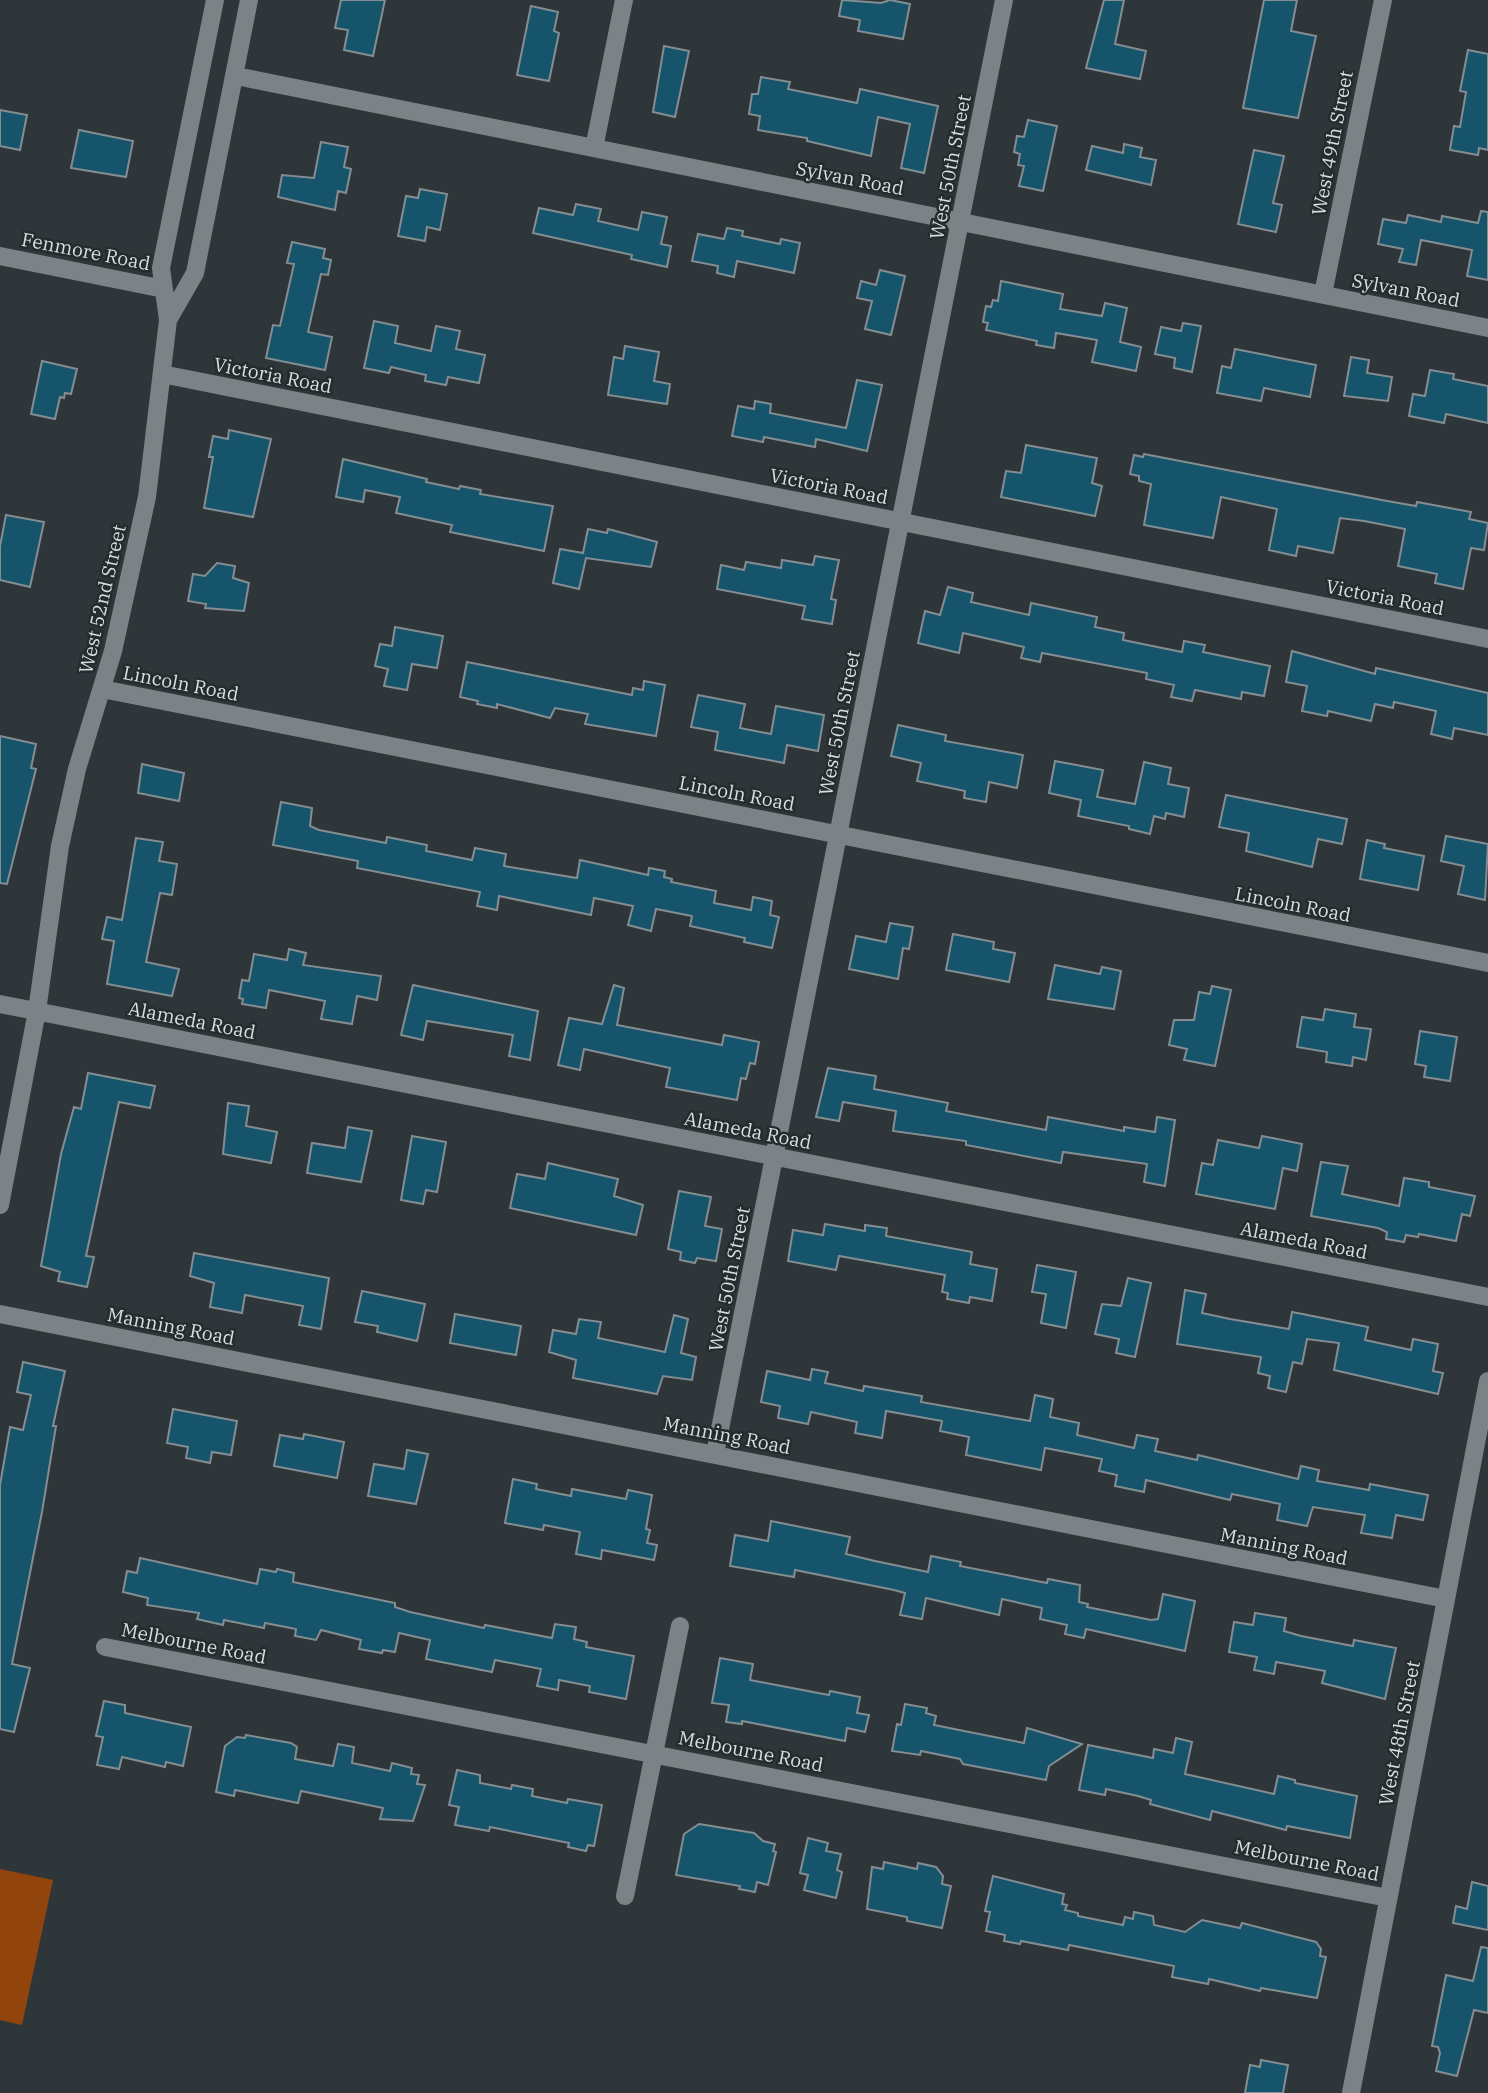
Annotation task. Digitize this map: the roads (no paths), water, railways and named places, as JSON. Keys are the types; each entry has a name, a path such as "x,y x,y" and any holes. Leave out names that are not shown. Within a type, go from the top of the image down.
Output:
{"street":[{"name":"West 52nd Street","path":"0,1205 37,1011 60,846 77,769 102,689 147,497 168,320 160,268 215,0"},
{"path":"168,320 195,274 249,0"},
{"path":"594,148 624,0"},
{"name":"West 50th Street","path":"715,1454 1004,0"},
{"name":"West 49th Street","path":"1323,295 1382,0"},
{"name":"Sylvan Road","path":"246,78 1488,327"},
{"name":"Fenmore Road","path":"0,256 164,289"},
{"name":"Victoria Road","path":"162,374 1488,639"},
{"name":"Lincoln Road","path":"102,689 1488,964"},
{"name":"Alameda Road","path":"0,1004 1488,1297"},
{"name":"Manning Road","path":"0,1314 1446,1599"},
{"name":"West 48th Street","path":"1351,2093 1488,1381"},
{"path":"625,1896 680,1626"},
{"name":"Melbourne Road","path":"105,1647 1388,1898"}]}
